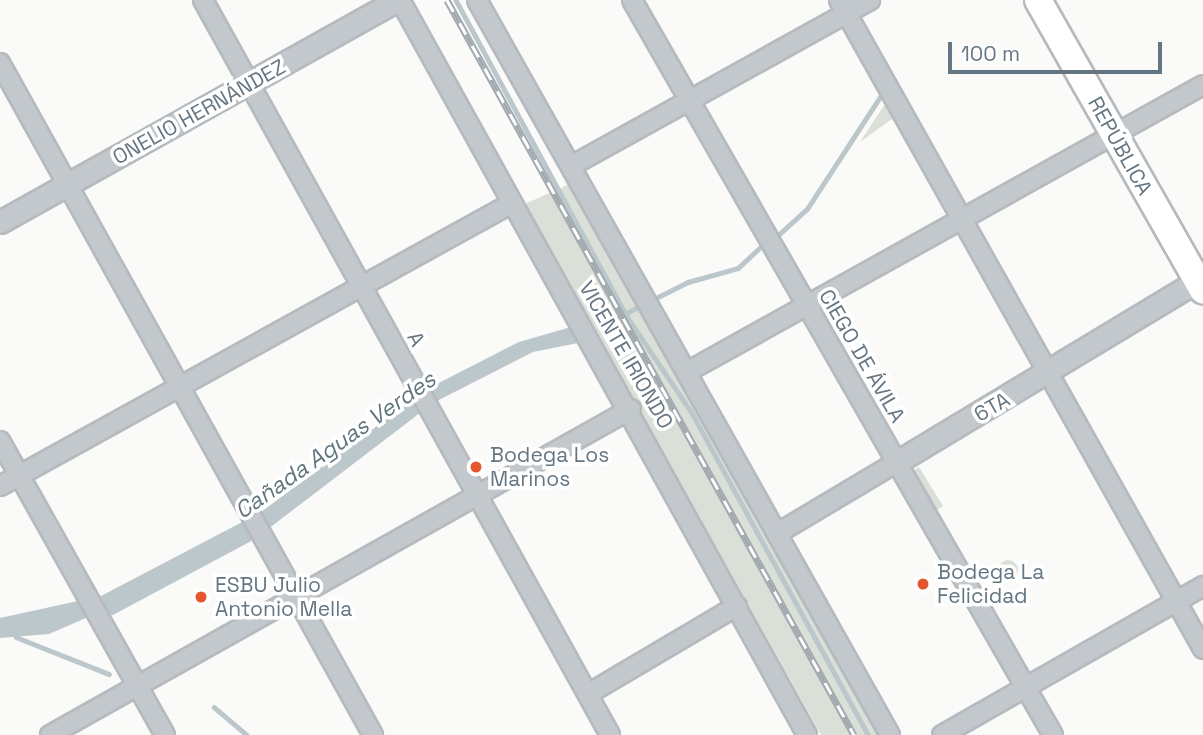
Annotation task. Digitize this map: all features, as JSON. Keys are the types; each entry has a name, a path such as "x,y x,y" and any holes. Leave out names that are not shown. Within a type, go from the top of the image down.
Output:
{"main road":[{"name":"REPÚBLICA","path":"1038,0 1201,283"}],"street":[{"name":"A","path":"204,0 610,735"},
{"name":"ONELIO HERNÁNDEZ","path":"0,222 399,0"},
{"name":"VICENTE IRIONDO","path":"399,0 631,409 807,735"},
{"path":"478,0 890,735"},
{"name":"CIEGO DE ÁVILA","path":"632,0 1053,735"},
{"path":"571,166 689,100 842,7 870,0"},
{"path":"842,7 1203,649"},
{"path":"0,63 262,540 373,735"},
{"path":"687,372 1203,85"},
{"path":"0,485 181,390 512,203"},
{"name":"6TA","path":"778,533 1201,283"},
{"path":"56,733 631,409"},
{"path":"0,441 165,735"},
{"path":"942,735 1027,689 1203,586"},
{"path":"588,694 737,606"}],"shaded area":[{"path":"885,104 892,119 860,142"},
{"path":"574,182 881,735 821,735 525,204"},
{"path":"571,327 578,343 533,352 433,403 255,539 113,615 93,615 49,634 0,638 0,618 101,596 261,512 427,389 519,342"},
{"path":"919,467 943,506 937,510 913,471"},
{"path":"1008,560 1015,563 1018,570 1015,577 1008,580 1001,577 998,570 1001,563"}],"waterway":[{"path":"456,0 626,315 692,413 868,735"},
{"name":"Cañada Aguas Verdes","path":"775,238 807,209 880,97"},
{"name":"Cañada Aguas Verdes","path":"650,301 688,282 738,268 767,241"},
{"name":"Cañada Aguas Verdes","path":"601,326 642,305"},
{"path":"16,637 109,674"},
{"path":"214,707 247,735"}],"railway":[{"path":"447,0 854,735"}],"place":[{"name":"Bodega Los Marinos","path":"476,467"},
{"name":"Bodega La Felicidad","path":"923,584"},
{"name":"ESBU Julio Antonio Mella","path":"201,597"}]}
